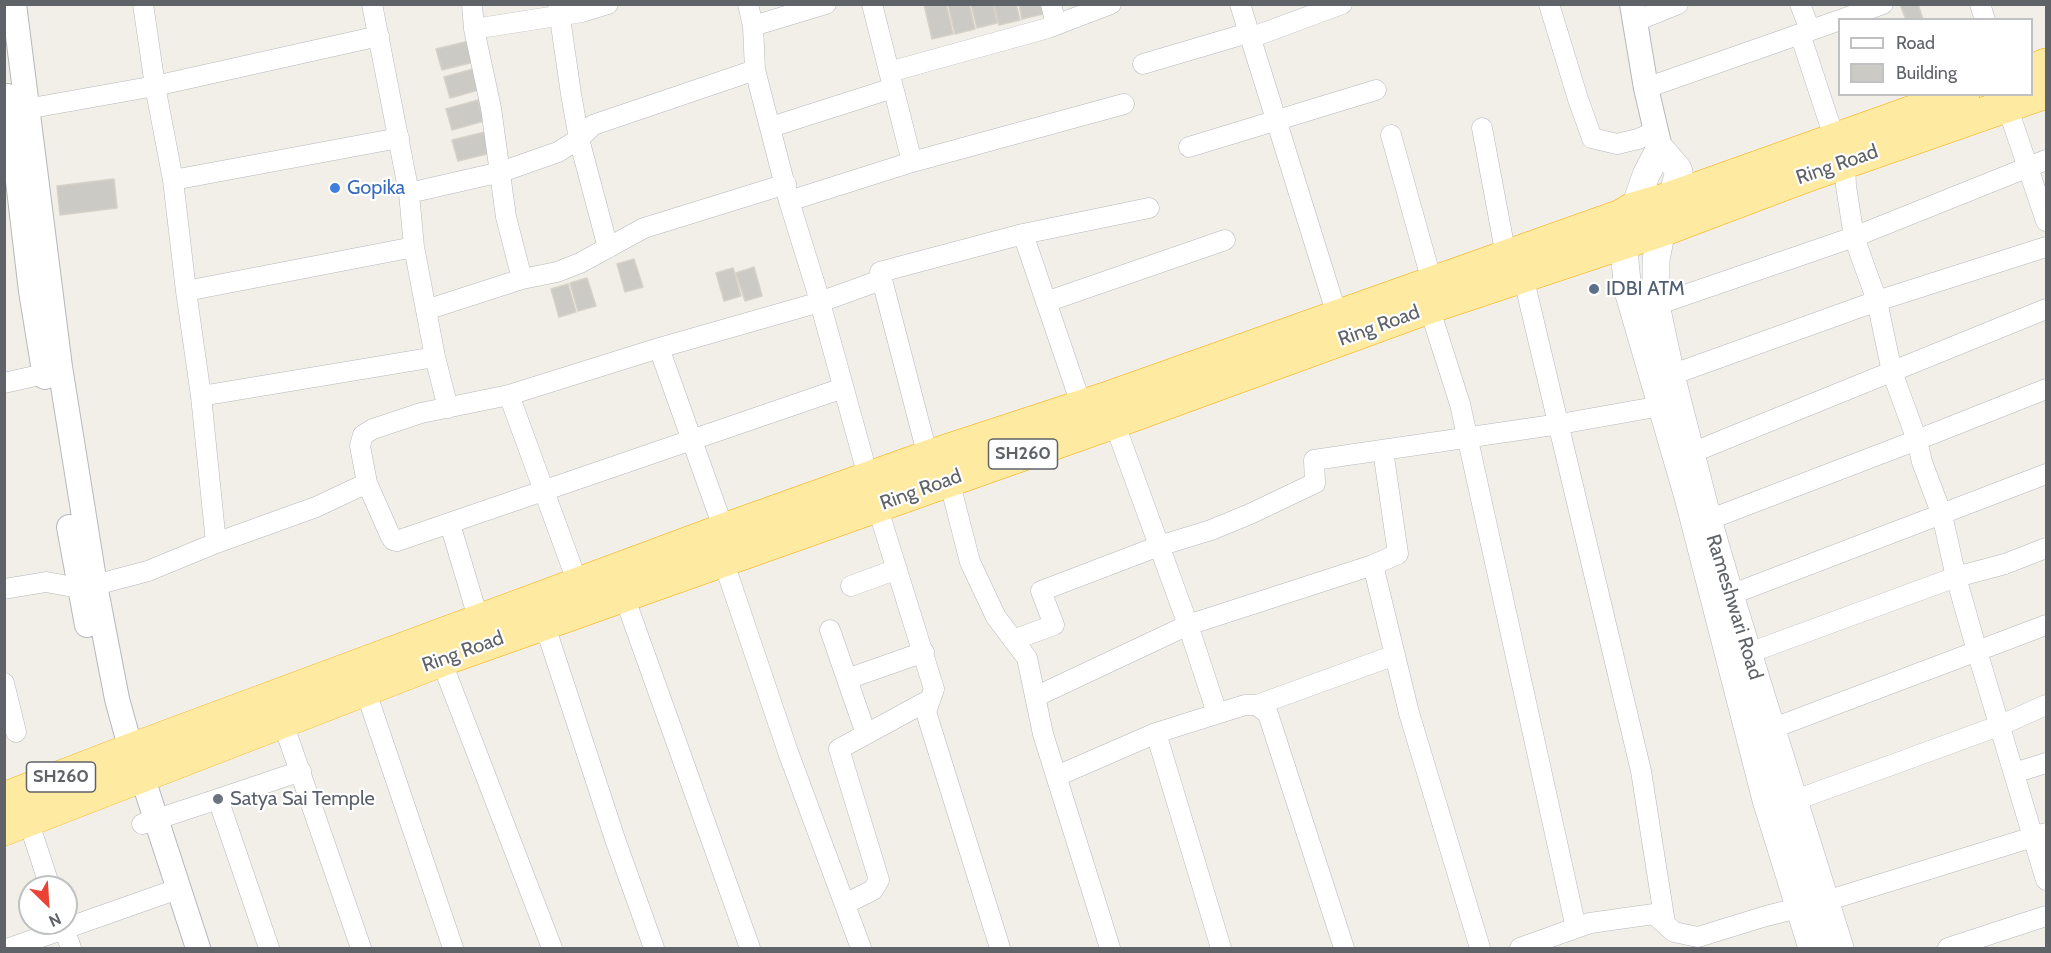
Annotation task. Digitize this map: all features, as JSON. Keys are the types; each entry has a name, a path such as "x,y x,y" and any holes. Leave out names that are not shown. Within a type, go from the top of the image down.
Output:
{"highway":[{"name":"Ring Road","path":"938,469 1114,422 1430,295 1514,266 1633,209 2007,106 2046,92"},
{"name":"Ring Road","path":"1514,266 1623,242 1659,245 1840,151 1959,96"},
{"name":"Ring Road","path":"12,816 479,621 578,584 723,545 873,493 938,469 1082,407 1337,315 1430,295"},
{"name":"Ring Road","path":"130,765 282,720 441,660 624,596 723,545"}],"main road":[{"name":"Rameshwari Road","path":"1658,140 1679,170 1659,245 1656,305 1671,375 1684,457 1708,520 1730,595 1739,656 1771,729 1840,948"},
{"path":"1658,140 1623,242 1628,291 1661,406 1684,457 1739,656 1766,800 1812,948"}],"street":[{"path":"14,4 18,110 31,291 53,372 87,587 114,719 149,822 198,948"},
{"path":"143,4 155,86 173,180 201,396 216,543"},
{"path":"372,4 409,193 414,247 435,357 448,408"},
{"path":"472,4 474,29 490,108 507,217 522,279"},
{"path":"474,29 559,10 608,4"},
{"path":"748,4 753,26 755,70 788,193 873,493 934,688 926,712 1000,948"},
{"path":"753,26 826,4"},
{"path":"872,4 912,162"},
{"path":"1051,4 1056,25"},
{"path":"771,128 891,80 1112,4"},
{"path":"1240,4 1337,315"},
{"path":"1143,64 1249,35 1342,4"},
{"path":"1549,4 1592,138 1617,144 1638,139 1658,140 1646,88 1634,13 1678,4"},
{"path":"1800,4 1805,32 1840,151 1854,237 1877,301 1892,372 1942,516 1956,577 2014,773 2040,835 2046,880"},
{"path":"1845,18 1883,4"},
{"path":"559,10 570,94 579,139 608,248"},
{"path":"1646,88 1838,21"},
{"path":"18,110 155,86 379,36"},
{"path":"4,67 18,110"},
{"path":"409,193 501,172 558,152 579,139 593,125 755,70"},
{"path":"1189,147 1376,90"},
{"path":"426,310 580,263 644,228 912,162 1124,104"},
{"path":"2007,106 2046,221"},
{"path":"1482,128 1514,266 1560,424 1677,935"},
{"path":"1391,135 1430,295 1460,404 1576,928"},
{"path":"173,180 399,138"},
{"path":"1656,305 1854,237 2046,160"},
{"path":"1110,948 1043,734 1027,658 996,617 970,562 938,469 879,272 1023,234 1149,207"},
{"path":"1023,234 1082,407"},
{"path":"1046,302 1225,240"},
{"path":"186,291 414,247"},
{"path":"1671,375 1877,301 2046,247"},
{"path":"843,388 397,542 393,540 367,483 360,446 363,435 373,429 421,414 509,395 658,348 820,302 881,280"},
{"path":"1684,457 2046,309"},
{"path":"658,348 691,439 788,752 861,948"},
{"path":"201,396 435,357"},
{"path":"4,383 53,372"},
{"path":"1708,520 2046,389"},
{"path":"509,395 578,584"},
{"path":"1013,640 1054,625 1041,591 1159,546 1221,526 1315,483 1314,459 1560,424 1661,406"},
{"path":"1114,422 1188,625 1217,713"},
{"path":"1035,697 1188,625 1398,554 1383,450"},
{"path":"1730,595 1942,516 2046,474"},
{"path":"4,589 46,582 87,587 148,571 216,543 315,507 367,483"},
{"path":"450,524 479,621"},
{"path":"1739,656 1956,577 2005,564 2046,548"},
{"path":"1373,564 1409,713 1480,948"},
{"path":"851,586 897,569"},
{"path":"624,596 750,948"},
{"path":"544,623 616,842 654,948"},
{"path":"1771,729 2046,625"},
{"path":"830,630 866,734"},
{"path":"847,679 924,652"},
{"path":"1057,776 1156,733 1245,705 1257,705 1395,655"},
{"path":"441,660 552,948"},
{"path":"4,683 16,732"},
{"path":"364,689 453,948"},
{"path":"844,904 873,890 879,880 839,749 929,700"},
{"path":"1257,705 1268,714 1344,948"},
{"path":"1793,801 2001,725 2046,705"},
{"path":"282,720 361,948"},
{"path":"1156,733 1221,948"},
{"path":"2014,773 2046,763"},
{"path":"149,822 301,771"},
{"path":"218,799 269,948"},
{"path":"12,816 44,875"},
{"path":"149,822 166,893 183,948"},
{"path":"1520,948 1590,923 1654,914 1677,935 1698,937 1826,901 2040,835"},
{"path":"78,921 166,893"},
{"path":"1948,948 2046,916"},
{"path":"10,948 41,935"}],"building":[{"path":"924,4 946,4 953,34 932,39"},
{"path":"948,4 969,4 975,29 955,34"},
{"path":"971,4 993,4 997,23 977,28"},
{"path":"994,4 1016,4 1020,20 999,25"},
{"path":"1019,4 1040,4 1043,14 1022,19"},
{"path":"1900,4 1918,4 1922,18 1905,18"},
{"path":"469,41 474,62 442,70 436,49"},
{"path":"477,68 482,89 450,98 444,77"},
{"path":"478,100 484,121 452,130 446,109"},
{"path":"485,132 491,153 458,161 452,140"},
{"path":"114,179 117,208 60,215 57,186"},
{"path":"634,259 643,287 625,292 617,264"},
{"path":"754,267 762,296 745,301 736,273"},
{"path":"733,268 741,296 724,301 716,273"},
{"path":"587,278 596,306 578,311 570,283"},
{"path":"568,284 576,312 559,317 551,289"}],"place":[{"name":"Gopika","path":"335,188"},
{"name":"IDBI ATM","path":"1594,289"},
{"name":"Satya Sai Temple","path":"218,799"}]}
